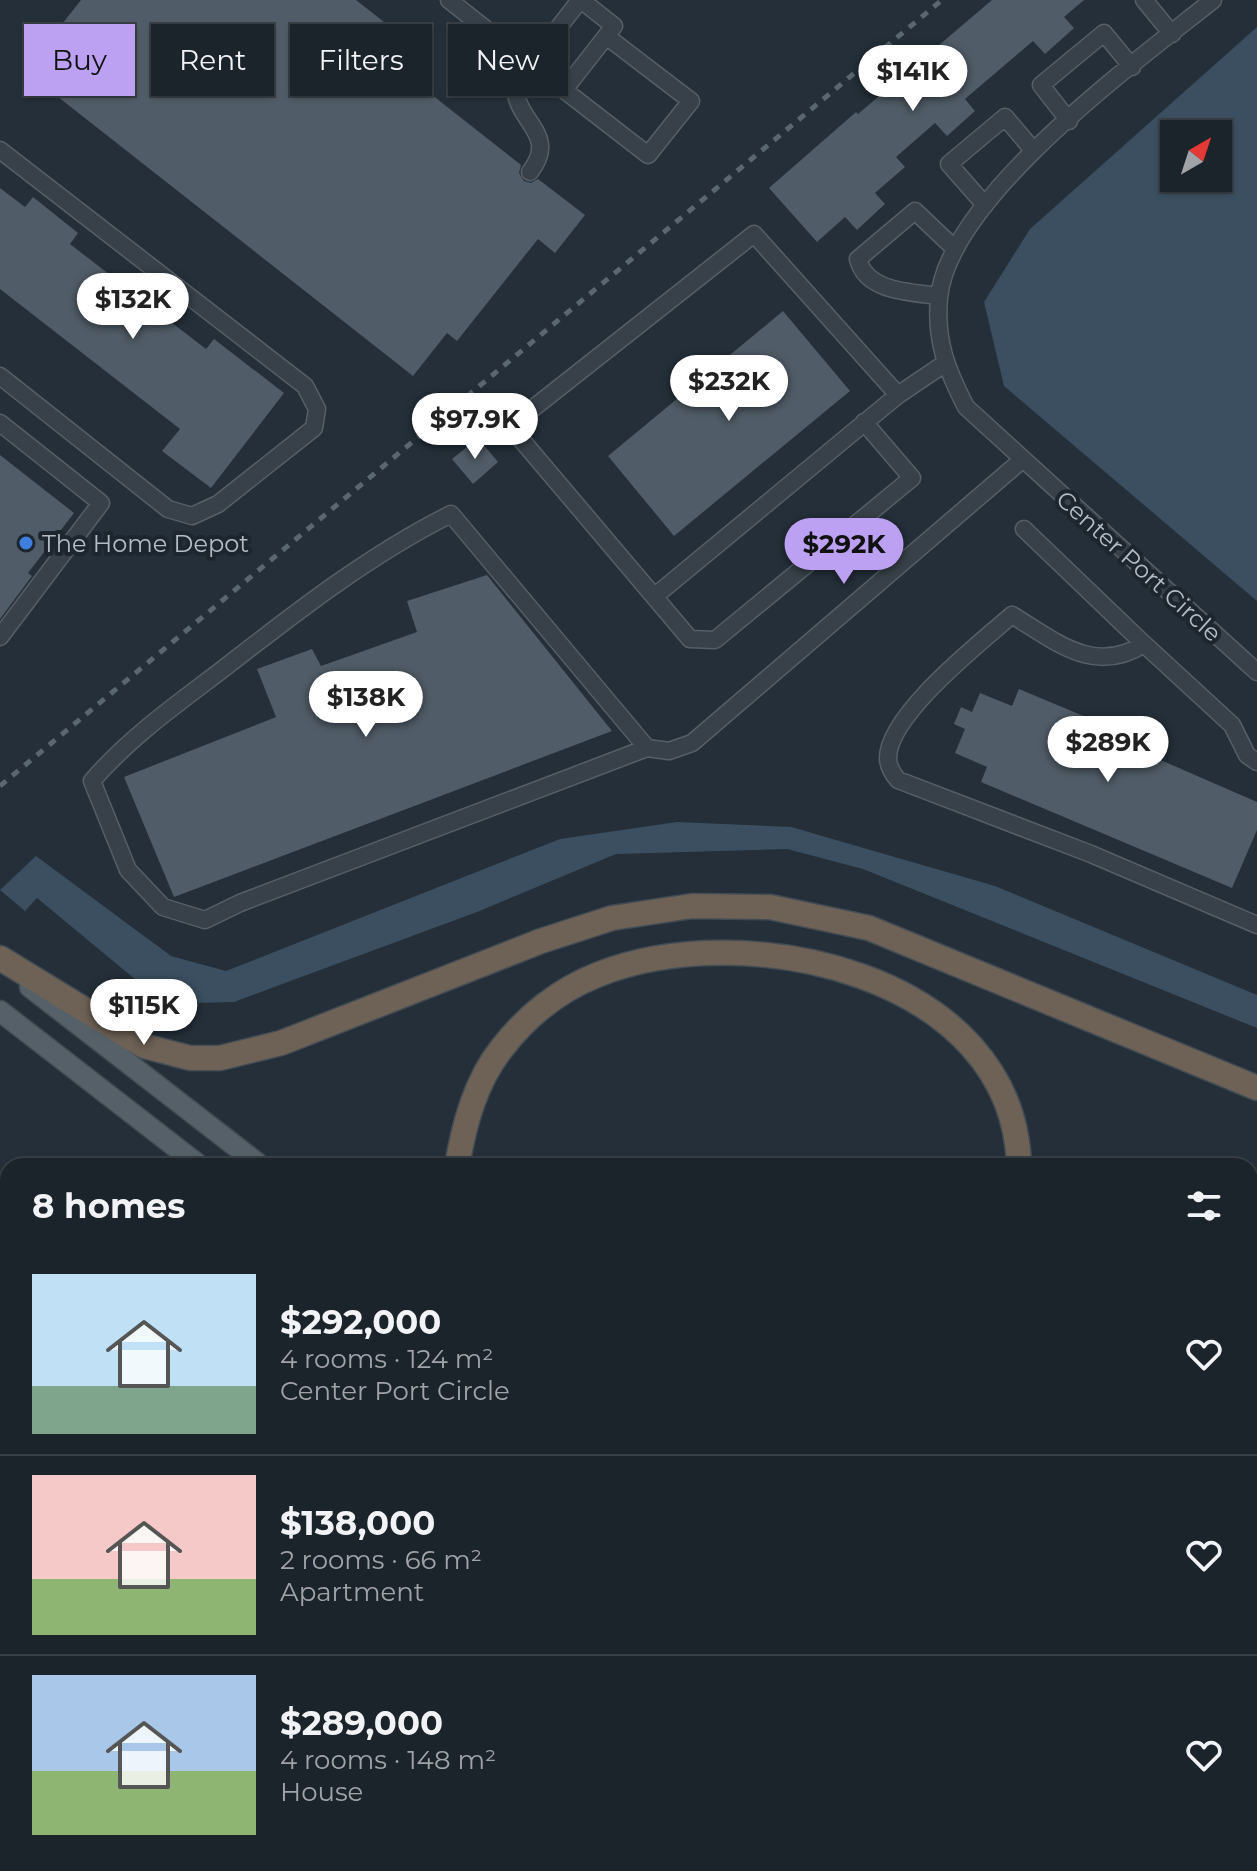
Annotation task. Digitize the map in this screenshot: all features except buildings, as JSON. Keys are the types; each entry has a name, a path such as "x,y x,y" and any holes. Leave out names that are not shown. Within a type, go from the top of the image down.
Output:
{"highway":[{"path":"0,961 144,1046 190,1058 220,1058 281,1043 541,941 612,918 692,906 770,907 869,928 1257,1088"},
{"path":"459,1158 466,1122 483,1078 502,1048 543,1006 577,985 615,969 659,958 720,953 776,956 823,965 884,986 936,1015 959,1034 992,1075 1013,1126 1018,1158"}],"main road":[{"path":"0,961 251,1158"},
{"path":"0,1011 190,1158"}],"street":[{"path":"449,0 479,24"},
{"path":"530,172 538,162 541,148 539,137 519,108 515,84 580,0 614,26 606,36 564,90 648,155 691,101 606,36"},
{"path":"1144,0 1172,34"},
{"name":"Center Port Circle","path":"1213,0 1033,150 985,205 954,248 939,296 944,364 966,407 1257,672"},
{"path":"1069,121 1041,85 1104,33 1132,67"},
{"path":"985,205 949,164 1005,117 1033,150"},
{"path":"0,150 305,386 317,409 314,428 218,504 192,516 168,509 0,376"},
{"path":"939,296 899,290 876,282 861,270 858,259 915,211 954,248"},
{"path":"864,422 912,478 715,640 690,639 519,437 522,417 754,234 898,395"},
{"path":"655,596 864,422 944,364"},
{"path":"0,423 101,503 0,637"},
{"path":"647,748 451,514 406,537 277,628 121,748 92,781 128,870 163,907 205,920 240,903 647,748 669,751 692,743 1022,460"},
{"path":"1024,529 1232,725 1247,755 1257,762"},
{"path":"1144,644 1112,659 1084,655 1012,615 921,695 890,748 887,761 898,780 1091,854 1257,925"}],"water":[{"path":"1257,27 1257,601 1004,386 984,302 1030,229"},
{"path":"677,822 791,827 995,886 1257,995 1257,1028 863,869 787,849 616,854 477,912 234,1002 193,1003 136,980 37,898 25,911 0,890 36,856 171,956 226,971 560,839"}],"railway":[{"path":"0,786 942,0"}],"place":[{"name":"The Home Depot","path":"26,543"}]}
